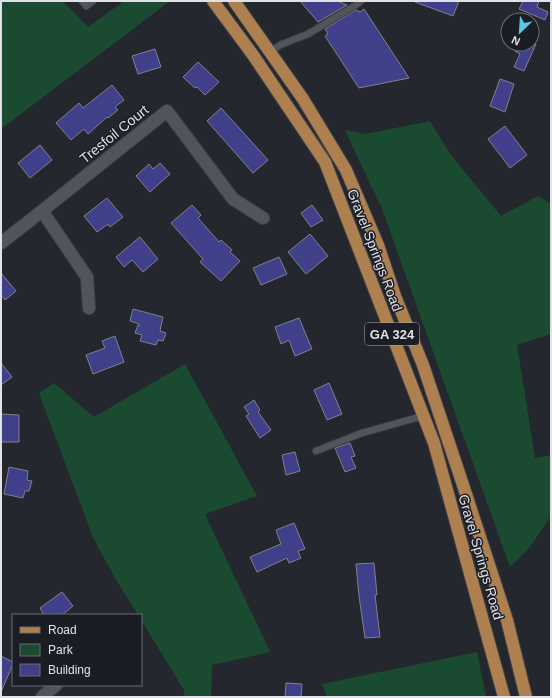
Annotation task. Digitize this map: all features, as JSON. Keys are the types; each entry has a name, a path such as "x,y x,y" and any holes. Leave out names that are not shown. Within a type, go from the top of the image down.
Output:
{"main road":[{"name":"Gravel Springs Road","path":"213,1 253,55 325,162 434,443 504,697"},
{"name":"Gravel Springs Road","path":"234,1 303,99 346,170 378,245 395,296 424,365 468,499 507,620 526,697"}],"street":[{"name":"Tresfoil Court","path":"42,211 167,111 233,199 263,218"},
{"path":"1,243 42,211 87,277 89,308"},
{"path":"42,697 55,686"}],"lane":[{"path":"82,1 86,6 93,1"},
{"path":"270,52 280,45 308,34 356,6 361,1"},
{"path":"316,451 362,433 423,416"}],"green space":[{"path":"1,1 63,1 88,27 124,1 170,1 1,129"},
{"path":"430,121 450,154 501,216 538,196 551,204 551,334 517,345 535,458 551,455 551,516 530,547 510,567 382,209 345,130 365,134"},
{"path":"185,364 257,496 205,514 270,652 212,665 211,697 184,697 184,690 142,622 142,614 137,614 118,583 94,540 39,393 54,383 94,417"},
{"path":"477,652 486,697 327,697 322,684"}],"building":[{"path":"300,1 337,1 347,5 318,22"},
{"path":"415,1 459,1 453,16"},
{"path":"523,1 539,1 537,7 548,12 545,20 540,18 540,12 526,12 519,9"},
{"path":"364,9 409,78 359,88 325,36 328,34 325,29 356,10 360,12"},
{"path":"155,49 161,67 138,74 132,56"},
{"path":"517,52 532,52 524,71 514,67 520,54"},
{"path":"198,62 219,82 205,95 183,77"},
{"path":"500,79 514,84 505,112 490,106"},
{"path":"112,85 124,100 115,107 118,110 108,118 107,117 88,134 84,129 71,140 56,123 79,103 83,108"},
{"path":"221,108 268,160 253,173 207,121"},
{"path":"505,126 527,155 510,168 488,139"},
{"path":"40,145 52,160 30,178 18,163"},
{"path":"160,163 170,174 150,192 136,176 149,164 153,169"},
{"path":"107,198 123,217 110,227 108,224 97,232 84,216"},
{"path":"192,205 201,215 198,218 219,242 221,240 232,250 230,252 240,261 221,281 200,262 203,259 171,223"},
{"path":"312,205 323,220 311,227 301,213"},
{"path":"310,234 328,256 306,274 288,252"},
{"path":"140,237 158,259 143,272 132,260 124,267 116,257"},
{"path":"279,257 287,274 261,285 253,268"},
{"path":"1,273 16,291 5,300 1,295"},
{"path":"133,309 163,317 160,331 166,333 163,341 158,340 156,345 140,341 142,335 135,333 139,324 130,321"},
{"path":"299,318 312,349 295,356 289,340 281,344 275,327"},
{"path":"115,336 124,362 93,374 86,355 105,348 102,341"},
{"path":"1,363 12,377 1,385"},
{"path":"329,383 342,414 327,420 314,390"},
{"path":"254,400 260,410 258,412 271,430 260,438 246,416 249,414 244,407"},
{"path":"1,414 19,415 19,442 1,442"},
{"path":"350,443 355,456 351,457 356,468 345,472 335,448"},
{"path":"295,452 300,471 286,475 282,455"},
{"path":"9,467 28,471 27,480 32,481 29,491 25,491 23,498 4,494"},
{"path":"294,523 305,549 298,551 301,558 289,563 287,558 257,572 250,557 281,544 276,530"},
{"path":"374,563 377,595 375,595 380,637 365,638 356,564"},
{"path":"62,592 73,606 63,614 43,614 40,608"},
{"path":"1,656 12,662 12,666 1,692"},
{"path":"286,683 302,684 301,697 285,697"}]}
